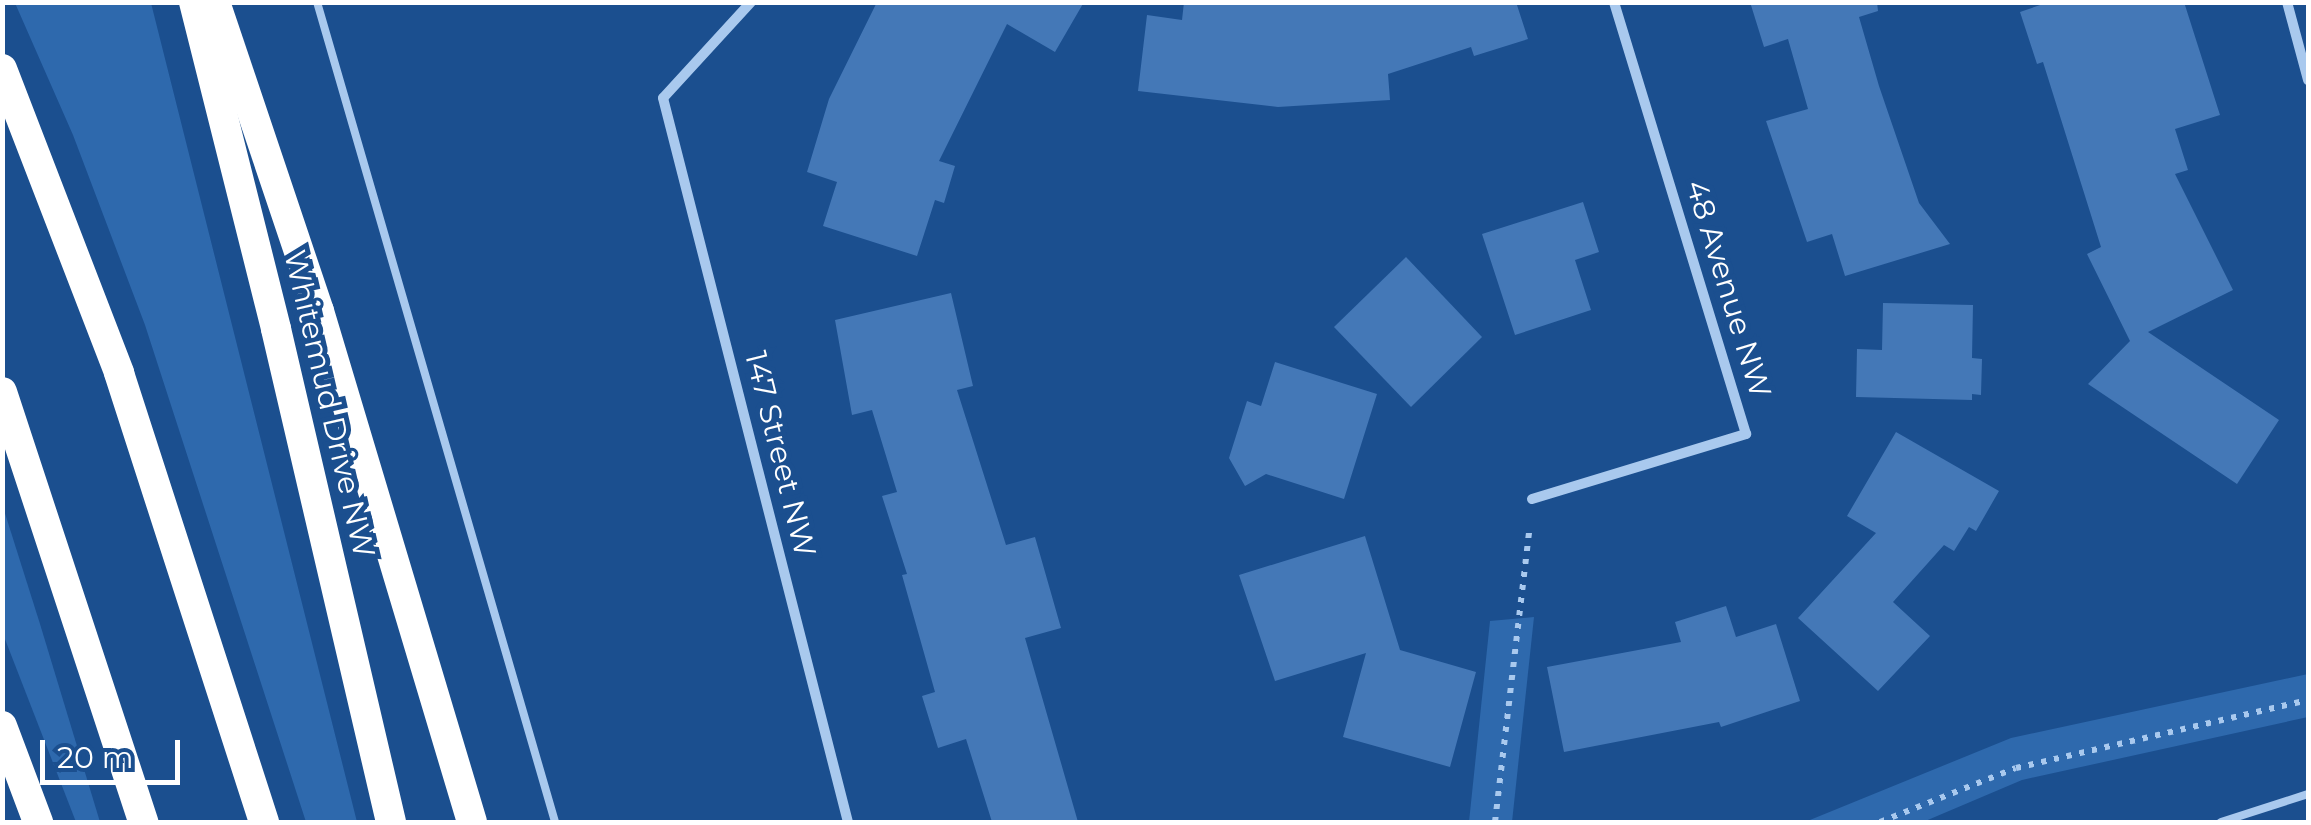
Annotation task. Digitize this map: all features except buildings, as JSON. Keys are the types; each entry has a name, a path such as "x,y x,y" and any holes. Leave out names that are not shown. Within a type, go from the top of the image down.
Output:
{"highway":[{"name":"Whitemud Drive NW","path":"194,2 276,329 391,822"},
{"path":"215,2 319,310 472,822"},
{"path":"2,69 118,373 264,822"},
{"path":"2,392 143,822"},
{"path":"2,726 38,822"}],"street":[{"name":"147 Street NW","path":"752,2 664,98 848,822"},
{"name":"48 Avenue NW","path":"1532,499 1746,434 1614,2"},
{"path":"2287,2 2308,80"}],"lane":[{"path":"317,2 555,822"},
{"path":"2221,822 2308,794"}],"path":[{"path":"1495,822 1532,499"},
{"path":"1880,822 2016,768 2308,700"}],"shaded area":[{"path":"15,3 151,3 357,822 306,822 145,325 73,135"},
{"path":"3,507 100,822 76,822 3,634"},
{"path":"1534,617 1512,822 1469,822 1490,621"},
{"path":"2308,674 2308,717 2022,780 1923,822 1805,822 2011,738"}]}
